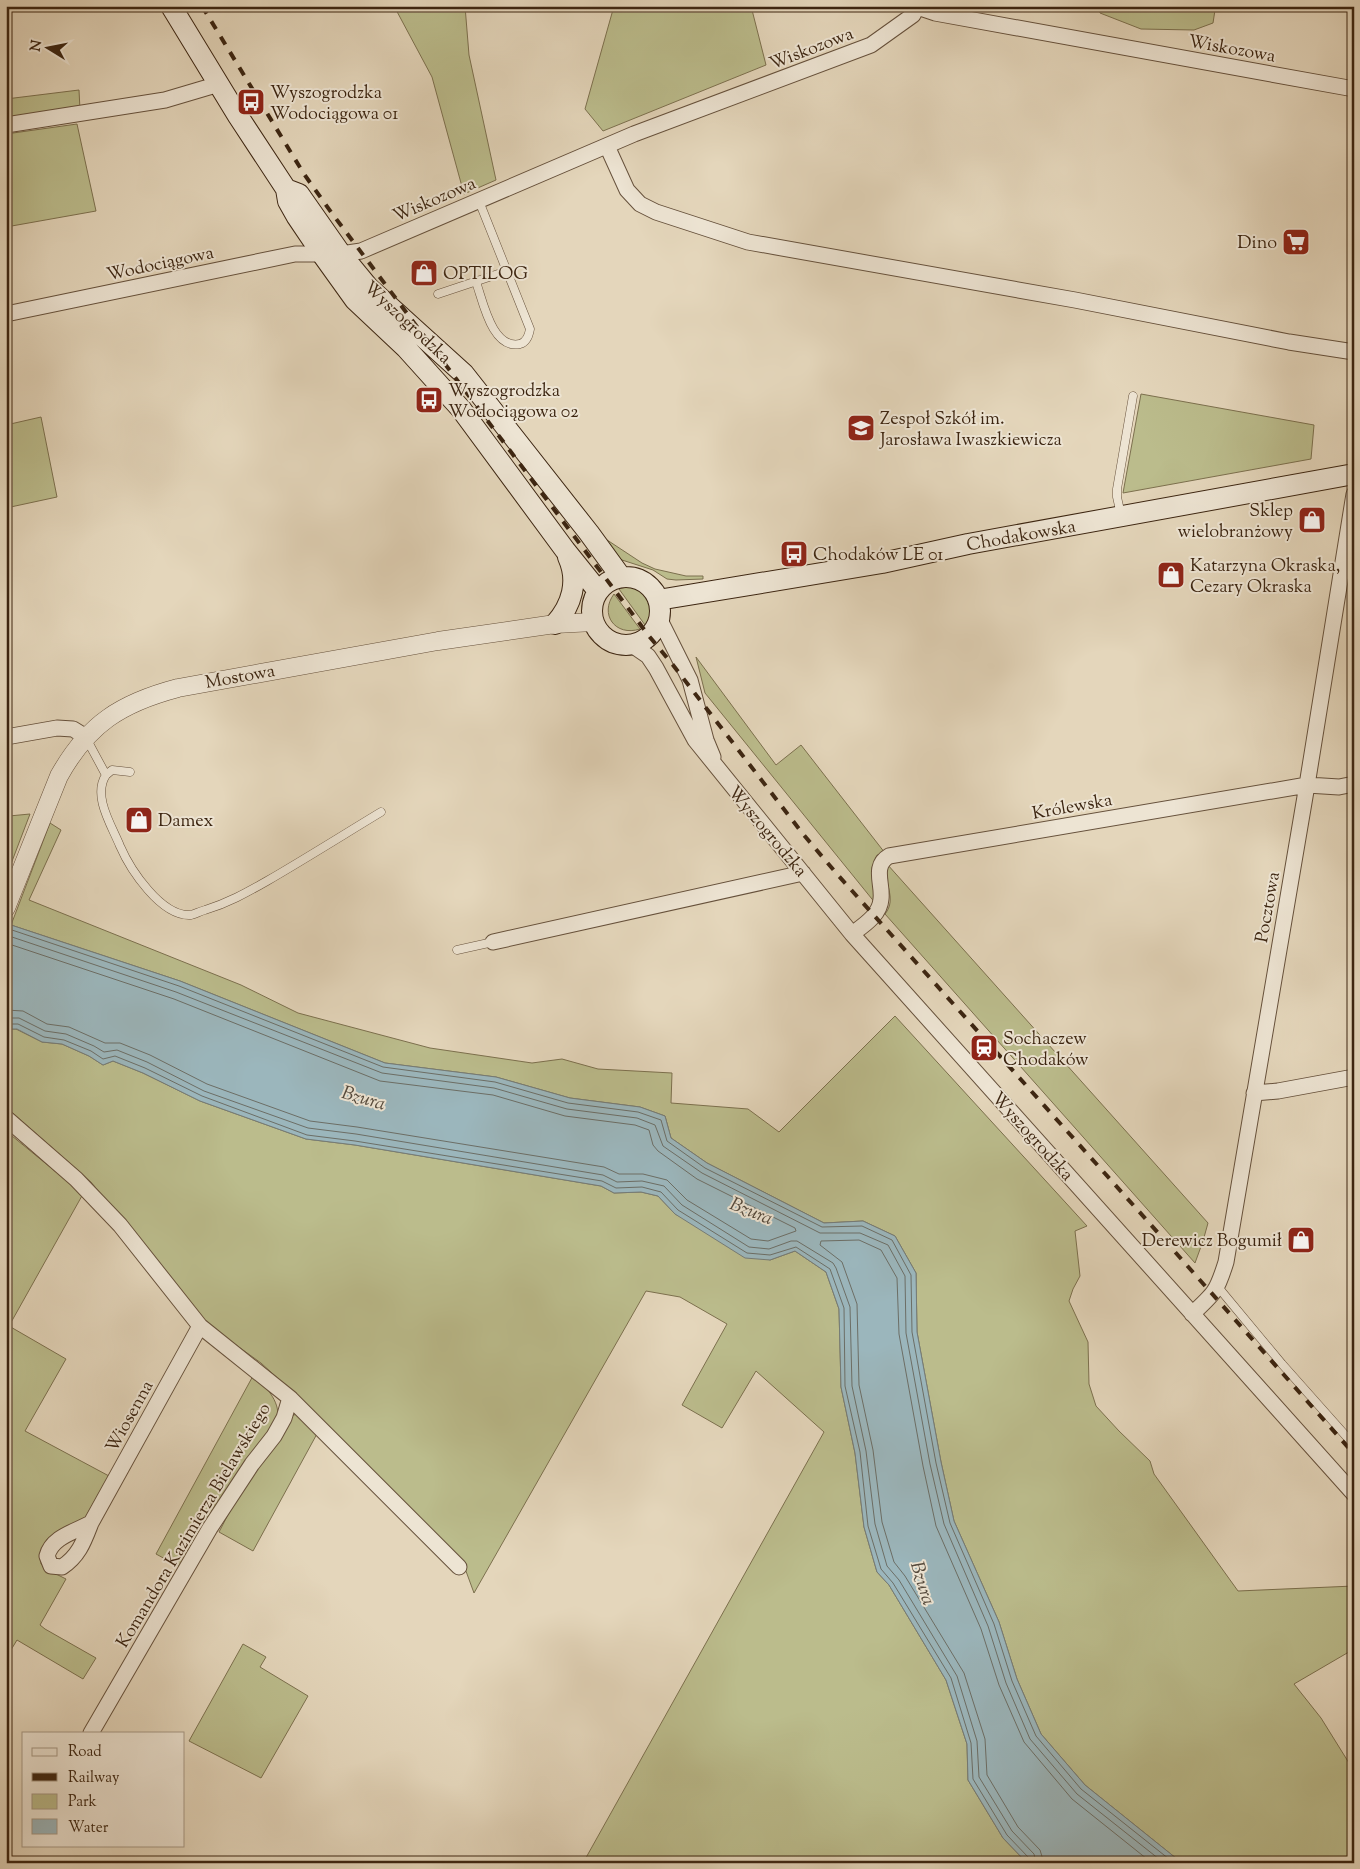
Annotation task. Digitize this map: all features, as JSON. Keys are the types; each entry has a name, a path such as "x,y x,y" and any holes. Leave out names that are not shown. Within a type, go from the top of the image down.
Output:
{"main road":[{"name":"Wyszogrodzka","path":"171,6 286,188 299,194 356,300 406,348 460,409 565,550 598,591"},
{"name":"Wyszogrodzka","path":"331,254 464,374 589,533 621,577"},
{"name":"Chodakowska","path":"659,609 968,544 1354,474"},
{"path":"555,624 567,608 574,589 574,576 565,550"},
{"path":"621,577 631,577 648,584 654,592 659,609 656,628 649,636 641,642 622,645 605,638 594,622 592,609 598,591 608,581 621,577"}],"street":[{"name":"Wiskozowa","path":"331,254 361,251 607,146 871,45 907,20 918,7 935,13 1354,89"},
{"path":"6,125 165,100 219,84"},
{"path":"607,146 627,190 640,204 666,215 748,242 1075,300 1289,342 1354,352"},
{"name":"Wodociągowa","path":"6,314 295,254 331,254"},
{"name":"Pocztowa","path":"1192,1314 1213,1295 1218,1287 1226,1262 1307,785 1347,586 1354,494"},
{"name":"Wyszogrodzka","path":"659,609 690,680 706,740 719,772"},
{"name":"Mostowa","path":"6,908 59,776 69,759 86,737 114,714 127,707 154,694 178,688 438,641 555,624 594,622"},
{"name":"Wyszogrodzka","path":"632,644 648,656 656,668 694,740 852,934 1354,1494"},
{"path":"6,737 57,728 73,729 86,737"},
{"name":"Królewska","path":"852,934 869,921 878,908 882,899 879,871 884,858 889,856 1307,785 1339,786 1354,784"},
{"path":"493,942 803,873"},
{"path":"1254,1093 1278,1091 1354,1077"},
{"name":"Komandora Kazimierza Bielawskiego","path":"6,1118 76,1180 120,1225 200,1326 290,1398 284,1418 274,1436 252,1464 210,1528 92,1732"},
{"name":"Wiosenna","path":"91,1523 200,1326"},
{"path":"290,1398 459,1567"}],"lane":[{"path":"476,282 494,330 500,339 506,343 518,344 523,342 529,336 530,328 479,200"},
{"path":"438,294 507,271"},
{"path":"1122,517 1117,489 1133,396"},
{"path":"86,737 106,775"},
{"path":"130,772 112,770 106,775 101,782 100,791 104,807 126,857 144,885 161,903 177,912 190,915 229,903 381,812"},
{"path":"456,950 493,942"},
{"path":"1218,1287 1282,1364 1354,1445"}],"green space":[{"path":"394,6 465,6 469,55 496,180 464,194 432,77"},
{"path":"614,6 751,6 766,65 603,131 585,109"},
{"path":"1098,6 1211,6 1215,10 1213,23 1194,30 1141,29 1100,13"},
{"path":"79,90 80,110 6,120 6,99"},
{"path":"77,124 96,211 6,227 6,134"},
{"path":"1141,394 1314,425 1311,459 1123,493"},
{"path":"41,417 57,497 6,508 6,425"},
{"path":"598,534 642,563 655,569 686,576 703,576 703,579 667,579 653,570 622,560 616,556"},
{"path":"626,587 640,590 649,599 651,611 645,625 619,589"},
{"path":"614,594 640,629 623,630 612,622 608,609"},
{"path":"696,657 776,765 801,745 885,853 877,855 872,868 876,886 876,904 705,693"},
{"path":"30,814 6,877 6,824 9,816"},
{"path":"50,823 61,830 29,900 241,985 298,1013 430,1048 532,1063 562,1059 598,1069 672,1073 671,1103 748,1109 779,1132 895,1016 1087,1226 1075,1231 1080,1276 1069,1301 1088,1342 1089,1384 1096,1406 1150,1461 1154,1474 1238,1591 1354,1586 1354,1649 1294,1684 1321,1718 1354,1771 1354,1863 1182,1863 1085,1785 1041,1734 1017,1679 999,1622 954,1521 917,1332 916,1273 895,1236 863,1221 824,1223 707,1163 671,1138 665,1116 640,1107 570,1098 496,1077 385,1063 180,981 11,925"},
{"path":"887,864 1208,1223 1195,1263 885,914 890,902 886,877"},
{"path":"6,1029 16,1029 42,1042 62,1044 89,1056 103,1065 113,1061 143,1073 200,1101 306,1139 355,1145 601,1186 614,1193 641,1192 658,1196 675,1214 770,1260 795,1251 826,1272 839,1309 841,1387 855,1453 864,1527 877,1572 889,1585 946,1680 967,1744 968,1780 1003,1838 1027,1863 583,1863 824,1432 756,1371 722,1428 682,1405 727,1324 680,1297 646,1291 474,1593 463,1563 295,1394 261,1363 204,1322 91,1182 6,1107"},
{"path":"6,1131 83,1194 9,1326 66,1359 25,1431 109,1476 85,1518 47,1539 41,1551 41,1564 48,1570 66,1579 40,1625 96,1658 83,1679 17,1640 6,1658"},
{"path":"254,1374 274,1399 278,1418 180,1567 156,1554"},
{"path":"296,1414 318,1432 253,1551 219,1532 242,1488 292,1416"},
{"path":"243,1644 266,1657 260,1667 308,1696 261,1778 189,1741"}],"water":[{"name":"Bzura","path":"6,922 180,981 385,1063 496,1077 570,1098 640,1107 665,1116 671,1138 707,1163 824,1223 863,1221 895,1236 916,1273 917,1332 954,1521 999,1622 1017,1679 1041,1734 1085,1785 1182,1863 1027,1863 1003,1838 968,1780 967,1744 946,1680 889,1585 877,1572 864,1527 855,1453 841,1387 839,1309 826,1272 795,1251 770,1260 745,1258 675,1214 658,1196 641,1192 614,1193 601,1186 355,1145 306,1139 200,1101 143,1073 113,1061 103,1065 89,1056 62,1044 42,1042 17,1029 6,1029"}],"railway":[{"path":"202,6 304,174 331,212 649,636 803,834 1354,1454"}],"place":[{"name":"Wyszogrodzka Wodociągowa 01","path":"251,102"},
{"name":"Dino","path":"1296,242"},
{"name":"OPTILOG","path":"424,273"},
{"name":"Wyszogrodzka Wodociągowa 02","path":"429,400"},
{"name":"Zespoł Szkół im. Jarosława Iwaszkiewicza","path":"861,428"},
{"name":"Sklep wielobranżowy","path":"1312,520"},
{"name":"Chodaków LE 01","path":"794,554"},
{"name":"Katarzyna Okraska, Cezary Okraska","path":"1171,575"},
{"name":"Damex","path":"139,820"},
{"name":"Sochaczew Chodaków","path":"984,1048"},
{"name":"Derewicz Bogumił","path":"1301,1240"}]}
